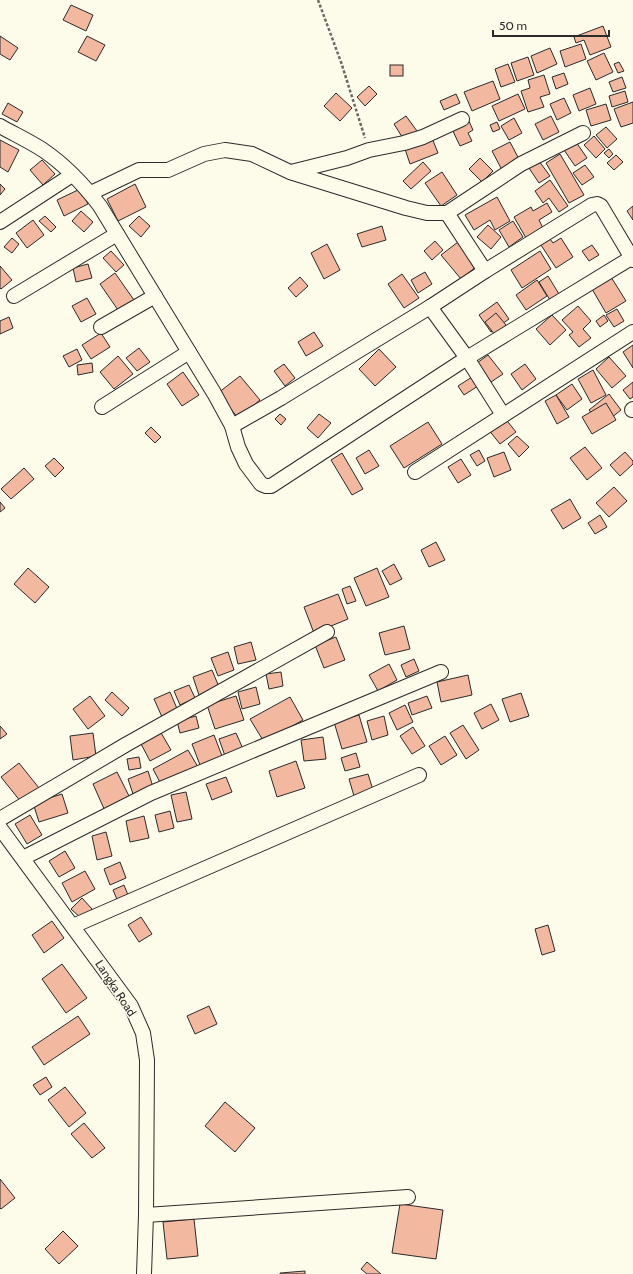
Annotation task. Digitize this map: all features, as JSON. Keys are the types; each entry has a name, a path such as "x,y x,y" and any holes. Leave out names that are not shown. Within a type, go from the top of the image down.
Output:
{"street":[{"path":"290,172 347,158 369,150 404,143 423,137 462,119"},
{"path":"0,126 43,150 59,162 91,193 190,352 232,426 238,447 246,464 262,484 266,486 272,486 466,358 632,259 604,210 597,204 588,206 485,271 430,308 282,398 232,426"},
{"path":"91,193 139,170 168,170 204,154 225,150 252,154 290,172 406,208 428,213 447,213 521,164 583,133"},
{"path":"0,222 72,175"},
{"path":"447,213 485,271"},
{"path":"14,296 117,234"},
{"path":"101,327 155,296"},
{"path":"430,308 466,358 503,415"},
{"path":"415,472 633,332"},
{"path":"102,407 190,352"},
{"path":"0,819 126,744 327,632"},
{"path":"23,858 151,793 441,672"},
{"path":"73,926 419,775"},
{"name":"Langka Road","path":"0,828 131,1006 143,1033 147,1060 144,1274"},
{"path":"146,1215 408,1197"}],"path":[{"path":"318,0 341,62 369,150"}],"building":[{"path":"71,5 93,15 86,31 63,20"},
{"path":"603,26 611,47 590,55 584,40 576,43 574,37"},
{"path":"0,36 18,48 10,60 0,54"},
{"path":"87,36 105,45 96,61 78,52"},
{"path":"581,44 586,59 565,67 560,51"},
{"path":"550,48 557,64 537,73 531,56"},
{"path":"604,53 613,72 596,80 587,61"},
{"path":"528,57 534,75 517,81 511,63"},
{"path":"619,62 624,71 618,73 614,64"},
{"path":"508,64 515,82 501,87 495,69"},
{"path":"390,65 403,65 403,76 390,76"},
{"path":"564,73 568,84 556,89 552,77"},
{"path":"544,75 550,94 540,97 544,107 528,112 521,91 530,88 528,80"},
{"path":"622,77 626,88 613,92 609,82"},
{"path":"493,81 500,99 472,111 464,92"},
{"path":"369,86 377,94 365,106 357,97"},
{"path":"590,88 596,104 579,111 573,95"},
{"path":"625,91 628,102 612,107 609,96"},
{"path":"336,93 352,108 340,121 324,106"},
{"path":"456,94 460,103 444,110 440,101"},
{"path":"518,94 525,109 499,121 492,106"},
{"path":"564,98 571,113 557,120 550,104"},
{"path":"633,102 633,123 621,127 614,109"},
{"path":"8,103 23,112 17,122 2,114"},
{"path":"606,104 611,120 591,126 586,110"},
{"path":"406,116 417,131 404,140 394,124"},
{"path":"551,116 559,132 543,140 535,124"},
{"path":"514,118 522,133 509,140 501,126"},
{"path":"468,119 473,130 468,133 472,141 460,146 451,127"},
{"path":"497,122 500,129 493,132 490,125"},
{"path":"606,127 617,139 607,148 596,135"},
{"path":"594,136 605,149 596,158 584,145"},
{"path":"432,138 438,153 410,164 405,149"},
{"path":"0,140 19,150 8,172 0,167"},
{"path":"510,142 520,161 502,170 492,151"},
{"path":"576,142 587,158 575,166 564,150"},
{"path":"609,149 613,154 609,158 604,153"},
{"path":"560,154 584,195 569,203 546,163"},
{"path":"616,155 623,162 614,170 607,163"},
{"path":"480,158 493,171 482,182 469,169"},
{"path":"42,160 55,174 43,185 30,170"},
{"path":"539,161 550,176 539,183 529,168"},
{"path":"423,162 431,171 411,189 403,181"},
{"path":"585,165 594,177 582,185 573,173"},
{"path":"442,172 457,195 441,206 425,183"},
{"path":"550,180 568,206 559,212 549,198 543,203 535,191"},
{"path":"0,184 5,189 0,195"},
{"path":"135,184 146,207 118,221 107,199"},
{"path":"80,189 88,204 64,216 57,200"},
{"path":"497,197 510,221 495,230 490,220 474,230 465,215"},
{"path":"547,203 552,212 539,220 543,228 526,238 514,217 531,207 533,211"},
{"path":"633,206 633,220 627,211"},
{"path":"81,211 93,222 84,232 72,221"},
{"path":"45,216 56,227 51,232 39,221"},
{"path":"139,216 150,226 141,237 129,226"},
{"path":"33,220 44,235 27,248 16,233"},
{"path":"513,221 523,237 509,247 499,230"},
{"path":"488,225 501,237 491,249 477,237"},
{"path":"382,226 386,240 362,247 357,234"},
{"path":"548,236 553,243 561,238 573,257 556,268 539,242"},
{"path":"12,238 19,244 12,253 4,247"},
{"path":"435,241 443,250 432,260 424,251"},
{"path":"458,242 477,266 461,279 441,255"},
{"path":"327,244 340,270 324,279 311,253"},
{"path":"592,245 599,255 589,261 582,251"},
{"path":"111,251 124,265 116,272 103,258"},
{"path":"540,251 551,269 522,288 511,270"},
{"path":"88,264 92,278 76,282 73,268"},
{"path":"0,266 12,280 1,289 0,288"},
{"path":"425,272 432,284 418,293 411,280"},
{"path":"115,273 134,300 118,310 100,284"},
{"path":"402,274 419,298 404,308 388,284"},
{"path":"548,276 559,294 550,300 539,282"},
{"path":"300,277 308,286 296,297 288,288"},
{"path":"611,277 626,301 606,313 592,289"},
{"path":"537,280 547,296 526,310 516,295"},
{"path":"87,298 96,314 81,322 72,306"},
{"path":"497,302 509,319 491,332 479,315"},
{"path":"578,306 591,321 583,329 591,338 579,347 569,335 573,332 562,320"},
{"path":"617,309 624,321 614,327 606,315"},
{"path":"496,313 506,325 495,335 485,322"},
{"path":"552,315 566,330 550,345 536,329"},
{"path":"604,315 608,321 600,327 596,321"},
{"path":"9,317 13,328 0,334 0,321"},
{"path":"314,332 323,346 306,356 298,342"},
{"path":"101,333 110,347 91,359 82,345"},
{"path":"633,345 633,368 623,352"},
{"path":"139,348 150,362 137,371 126,358"},
{"path":"77,349 82,360 69,367 63,356"},
{"path":"379,349 396,367 375,386 359,369"},
{"path":"488,355 503,374 491,382 477,363"},
{"path":"118,356 133,374 114,389 100,372"},
{"path":"609,357 626,376 612,388 596,369"},
{"path":"92,363 93,372 78,375 77,365"},
{"path":"284,364 295,378 285,386 274,371"},
{"path":"525,364 536,379 522,390 511,374"},
{"path":"593,370 606,395 591,403 578,379"},
{"path":"183,372 199,395 182,406 167,384"},
{"path":"240,376 260,400 238,418 218,393"},
{"path":"472,377 478,386 464,395 458,386"},
{"path":"633,382 633,397 630,399 623,390"},
{"path":"572,384 582,399 567,410 556,395"},
{"path":"609,394 621,410 601,426 589,410"},
{"path":"556,395 569,417 557,424 545,401"},
{"path":"606,403 616,420 592,434 582,417"},
{"path":"280,414 286,419 281,425 275,419"},
{"path":"319,414 331,423 318,438 307,428"},
{"path":"504,417 516,432 500,444 488,429"},
{"path":"428,422 442,444 404,468 390,446"},
{"path":"151,427 161,437 155,443 145,433"},
{"path":"517,436 529,447 519,457 508,444"},
{"path":"585,447 602,468 587,480 570,458"},
{"path":"369,450 379,466 365,474 356,458"},
{"path":"479,450 485,461 477,466 470,455"},
{"path":"504,452 511,470 494,477 487,458"},
{"path":"625,452 633,461 633,464 620,476 610,465"},
{"path":"342,453 363,489 352,495 331,460"},
{"path":"54,458 64,468 55,477 45,466"},
{"path":"461,459 471,475 458,483 448,467"},
{"path":"24,468 34,479 11,499 1,489"},
{"path":"614,487 627,501 609,517 596,503"},
{"path":"570,499 581,518 563,529 551,510"},
{"path":"0,502 5,508 0,512"},
{"path":"600,515 607,527 595,534 588,523"},
{"path":"436,542 445,560 429,567 421,550"},
{"path":"394,564 402,579 390,585 382,571"},
{"path":"28,568 49,587 35,603 14,584"},
{"path":"377,568 389,597 366,606 354,578"},
{"path":"350,586 356,601 347,604 342,589"},
{"path":"338,594 348,619 314,633 304,607"},
{"path":"404,626 410,649 385,655 379,633"},
{"path":"336,637 345,660 324,668 315,645"},
{"path":"251,642 256,660 238,664 234,647"},
{"path":"228,652 234,670 218,676 211,658"},
{"path":"414,659 419,671 406,677 401,665"},
{"path":"389,664 397,680 378,691 369,675"},
{"path":"212,670 219,687 199,695 193,677"},
{"path":"281,672 283,686 269,689 266,674"},
{"path":"468,675 472,695 441,702 437,682"},
{"path":"189,685 195,698 180,705 174,691"},
{"path":"256,687 260,704 242,709 238,692"},
{"path":"112,692 129,708 122,716 105,700"},
{"path":"170,692 178,711 162,717 154,699"},
{"path":"521,693 529,716 510,722 502,699"},
{"path":"90,696 105,716 88,729 73,709"},
{"path":"236,696 244,720 215,729 207,705"},
{"path":"427,696 432,708 412,715 408,703"},
{"path":"290,697 303,720 264,742 250,719"},
{"path":"491,704 499,720 482,729 474,713"},
{"path":"405,705 413,722 397,730 389,713"},
{"path":"359,715 367,742 342,749 334,722"},
{"path":"196,716 199,728 180,733 177,721"},
{"path":"384,716 388,735 372,740 367,721"},
{"path":"463,725 479,750 466,759 450,733"},
{"path":"0,726 7,734 0,739"},
{"path":"413,727 425,746 412,754 400,736"},
{"path":"160,731 171,750 150,761 140,742"},
{"path":"93,733 96,756 73,760 70,736"},
{"path":"236,733 243,749 225,756 219,739"},
{"path":"214,735 222,756 200,765 192,744"},
{"path":"445,736 457,755 441,765 429,746"},
{"path":"323,737 326,759 304,761 301,740"},
{"path":"188,750 198,767 162,786 153,769"},
{"path":"356,753 360,767 345,771 341,758"},
{"path":"139,757 141,768 129,770 127,759"},
{"path":"296,761 305,788 277,797 269,771"},
{"path":"19,763 39,788 21,802 1,777"},
{"path":"148,771 153,787 133,794 128,779"},
{"path":"117,772 130,798 105,811 93,784"},
{"path":"368,774 373,790 354,796 349,779"},
{"path":"226,777 232,792 212,800 206,784"},
{"path":"186,792 192,819 177,822 171,795"},
{"path":"62,794 68,813 39,822 33,803"},
{"path":"170,811 174,828 159,832 155,815"},
{"path":"30,815 42,835 27,844 15,824"},
{"path":"144,816 149,838 130,842 126,821"},
{"path":"106,832 112,856 97,860 92,836"},
{"path":"65,851 75,868 59,877 49,861"},
{"path":"120,862 126,878 110,885 104,869"},
{"path":"85,871 95,889 72,902 62,883"},
{"path":"124,885 130,900 119,904 113,890"},
{"path":"82,898 92,909 82,919 71,909"},
{"path":"141,917 152,934 139,942 128,925"},
{"path":"52,921 64,938 44,953 32,935"},
{"path":"548,925 555,951 542,955 535,929"},
{"path":"62,964 87,998 66,1013 42,979"},
{"path":"209,1006 217,1024 195,1034 187,1016"},
{"path":"78,1016 90,1034 44,1065 32,1047"},
{"path":"46,1077 52,1087 40,1095 33,1085"},
{"path":"65,1087 86,1113 69,1127 48,1100"},
{"path":"225,1102 255,1128 235,1152 205,1126"},
{"path":"84,1123 105,1148 92,1158 71,1134"},
{"path":"0,1179 15,1198 1,1209 0,1208"},
{"path":"400,1204 443,1210 436,1259 392,1253"},
{"path":"194,1219 198,1256 167,1259 163,1222"},
{"path":"63,1231 78,1246 59,1264 45,1249"},
{"path":"367,1262 381,1274 367,1274 361,1269"},
{"path":"305,1271 305,1274 280,1274 280,1273"}]}
